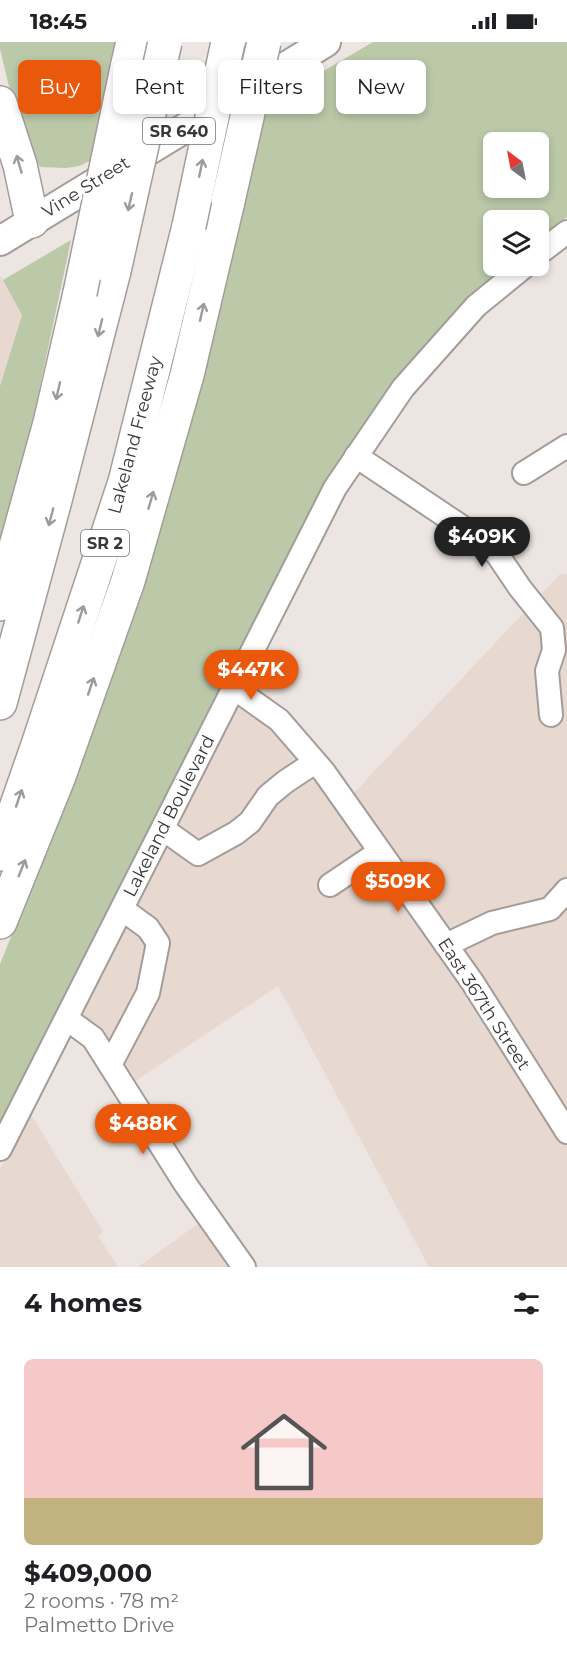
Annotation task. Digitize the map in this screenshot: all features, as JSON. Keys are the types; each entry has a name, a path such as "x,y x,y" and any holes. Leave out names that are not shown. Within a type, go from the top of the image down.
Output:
{"highway":[{"path":"0,703 114,271 165,42"},
{"name":"Lakeland Freeway","path":"0,854 125,482 189,226 228,42"},
{"path":"0,922 59,776 128,581 187,375 264,42"},
{"path":"0,604 50,423 130,55"},
{"path":"0,103 20,165 32,221"},
{"path":"0,185 32,221"}],"main road":[{"name":"Vine Street","path":"0,241 326,42"}],"street":[{"path":"549,246 567,232"},
{"name":"Lakeland Boulevard","path":"0,1149 335,488 403,388 476,306 513,276"},
{"path":"524,473 567,446"},
{"path":"356,456 462,527 497,554 520,588 552,628 554,650 547,671 551,715"},
{"name":"East 367th Street","path":"234,688 279,720 315,762 473,983 567,1132"},
{"path":"163,829 198,854 236,833 250,822 268,796 315,762"},
{"path":"330,885 380,852"},
{"path":"446,945 492,923 550,909 565,896"},
{"path":"110,1065 148,993 158,944 148,928 122,909"},
{"path":"67,1019 93,1038 186,1185 241,1266"}],"shaded area":[{"path":"0,275 22,315 0,386"},
{"path":"560,574 567,574 567,1267 429,1267 278,986 131,1084 75,1016 238,698 276,726 405,901 424,893 353,794"},
{"path":"28,1110 103,1232 98,1236 118,1267 0,1267 0,1169"},
{"path":"206,1218 240,1267 138,1267"}],"green space":[{"path":"0,42 121,42 117,60 113,60 113,79 96,158 79,166 66,168 41,167 31,158 11,95"},
{"path":"373,42 567,42 567,217 549,232 549,210 483,210 483,276 494,276 425,344 368,418 333,470 0,1124 0,964 72,787 140,598 230,269 244,209 261,114 324,114 324,71 336,64 336,114 426,114 426,60 342,60"},
{"path":"71,240 16,499 0,551 0,386 22,315 3,280"}]}
